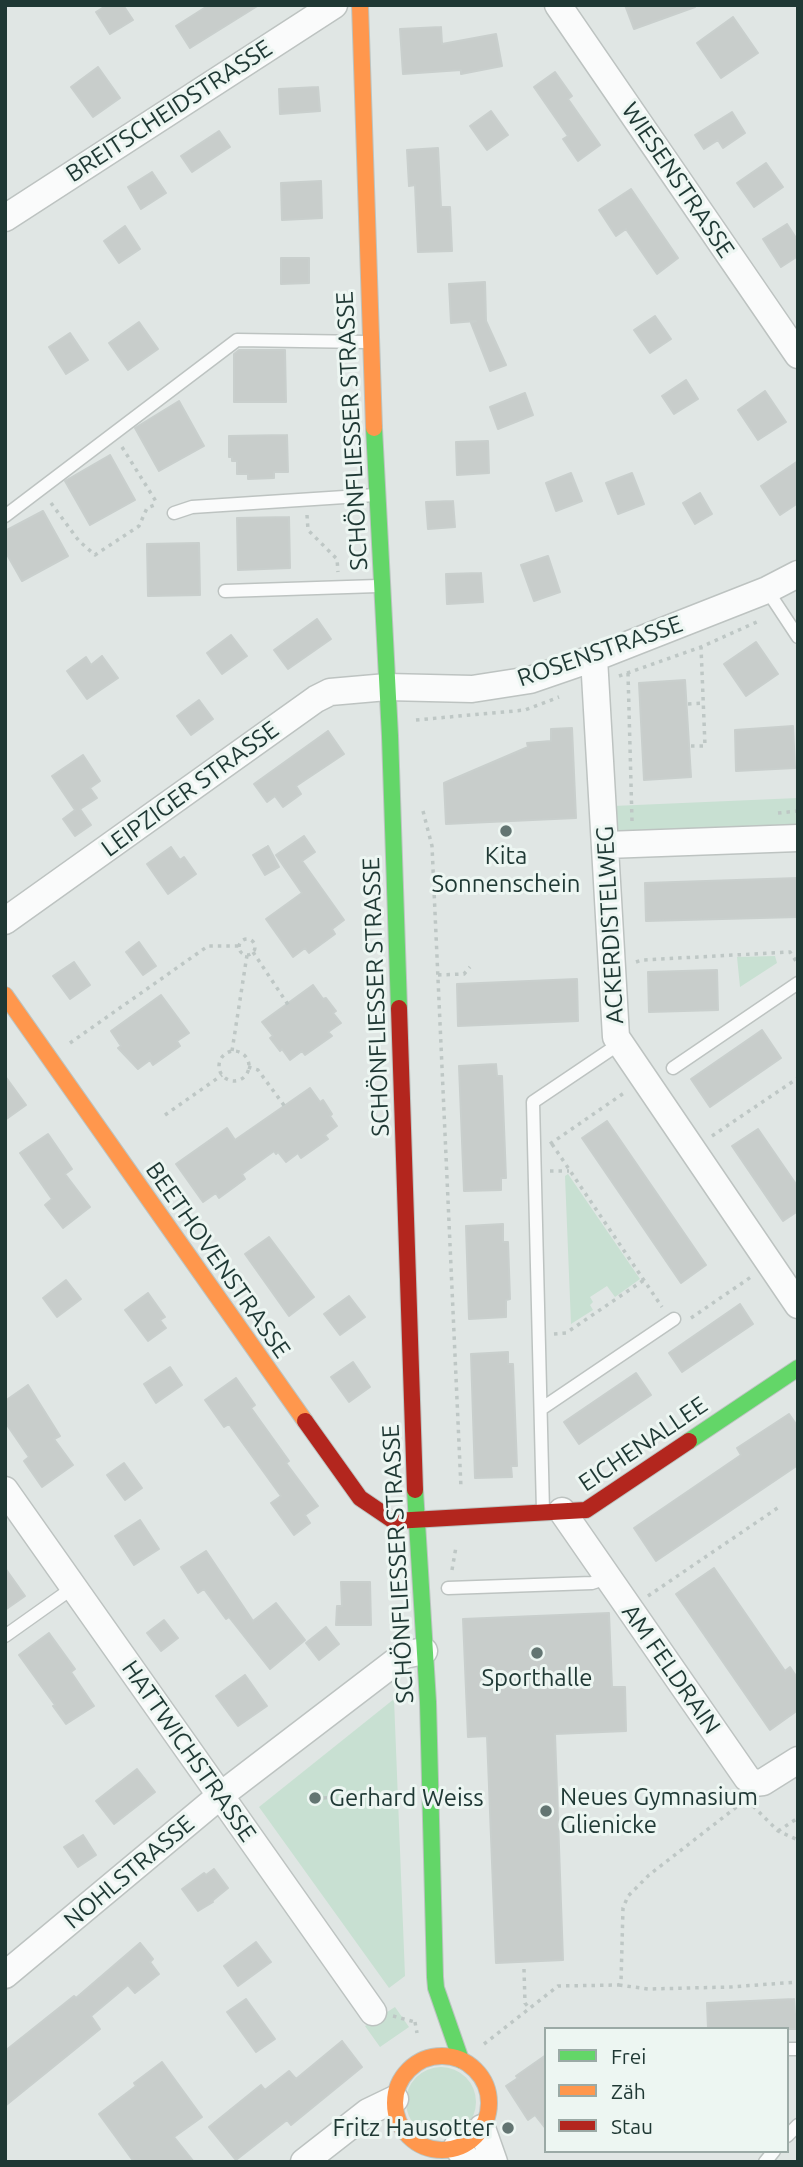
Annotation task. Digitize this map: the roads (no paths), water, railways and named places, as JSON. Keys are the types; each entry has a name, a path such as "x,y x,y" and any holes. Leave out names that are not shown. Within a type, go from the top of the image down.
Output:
{"main road":[{"name":"SCHÖNFLIESSER STRASSE","path":"360,5 370,342 391,750 416,1519 428,1702 436,1988 430,2015"},
{"name":"BEETHOVENSTRASSE","path":"5,995 360,1498 394,1521 416,1519"},
{"name":"EICHENALLEE","path":"416,1519 586,1510 798,1368"},
{"name":"SCHÖNFLIESSER STRASSE","path":"436,1988 461,2060"},
{"path":"425,2053 461,2060 471,2066 485,2085 488,2108 482,2128 457,2155 418,2143 408,2136 400,2125 395,2099 398,2085 405,2073 425,2053"},
{"path":"418,2143 426,2162"}],"street":[{"name":"BREITSCHEIDSTRASSE","path":"5,218 334,5"},
{"name":"WIESENSTRASSE","path":"558,5 798,355"},
{"name":"ROSENSTRASSE","path":"387,687 483,687 530,680 594,658 767,590 798,573"},
{"name":"ACKERDISTELWEG","path":"594,658 616,1037 798,1305"},
{"name":"LEIPZIGER STRASSE","path":"5,921 316,699 330,692 387,687"},
{"path":"606,845 798,838"},
{"name":"HATTWICHSTRASSE","path":"5,1490 373,2012"},
{"name":"AM FELDRAIN","path":"552,1511 607,1578 747,1778 754,1783 763,1782 798,1760"},
{"name":"NOHLSTRASSE","path":"5,1975 221,1795 404,1655 424,1651"},
{"path":"304,2162 368,2112 395,2099"},
{"path":"482,2128 494,2162"}],"lane":[{"path":"5,516 237,340 370,342"},
{"path":"174,513 191,507 378,495"},
{"path":"225,591 382,586"},
{"path":"767,590 798,637"},
{"path":"673,1068 798,983"},
{"path":"552,1511 541,1409 533,1102 619,1044"},
{"path":"541,1409 672,1320"},
{"path":"448,1588 592,1583 607,1578"},
{"path":"5,1636 74,1587"}],"place":[{"name":"Kita Sonnenschein","path":"506,831"},
{"name":"Sporthalle","path":"537,1653"},
{"name":"Gerhard Weiss","path":"315,1798"},
{"name":"Neues Gymnasium Glienicke","path":"546,1811"},
{"name":"Fritz Hausotter","path":"508,2128"}]}
